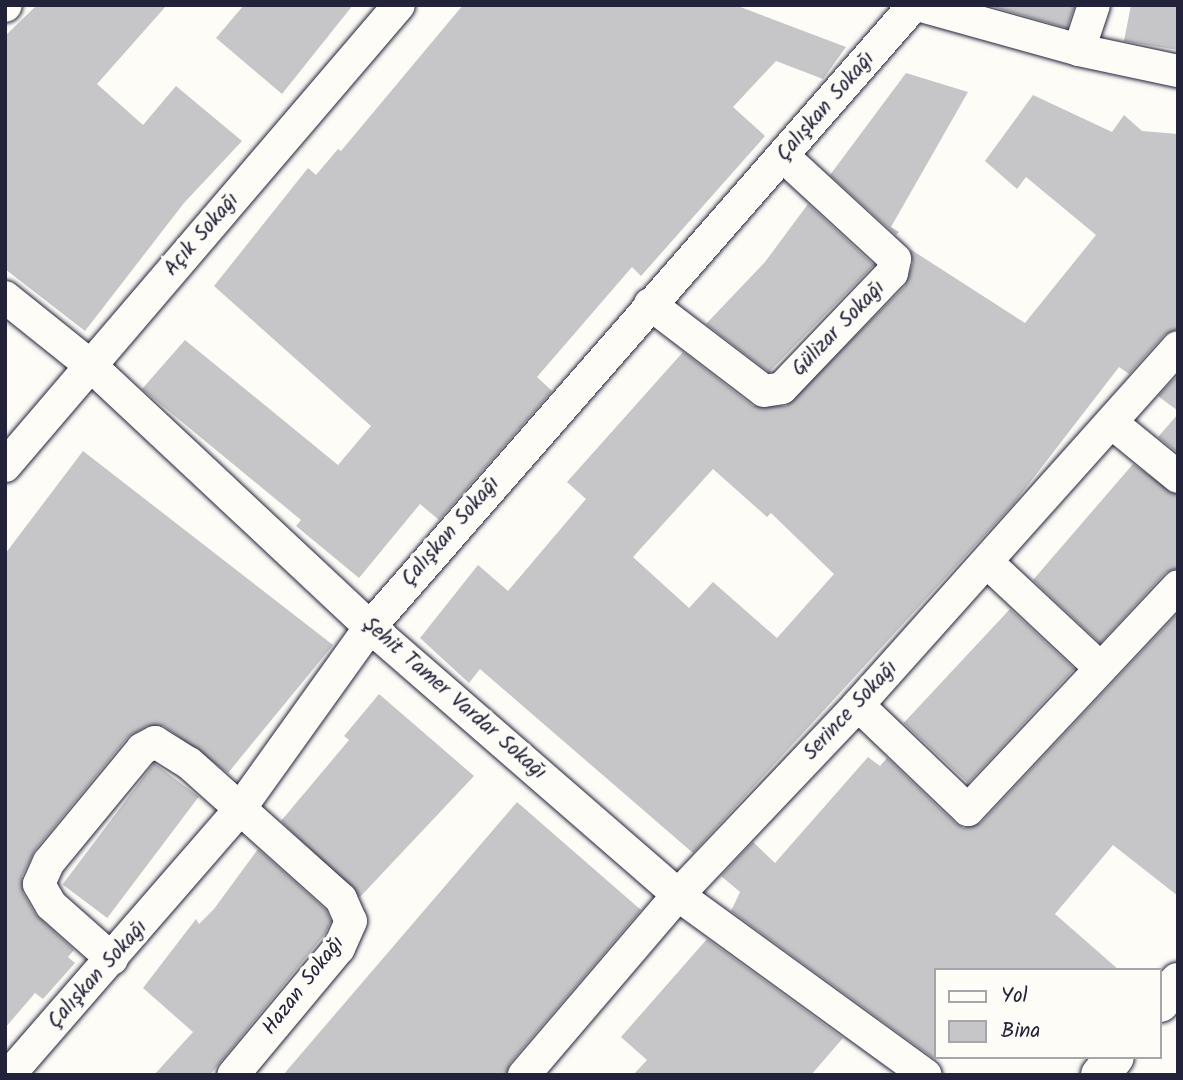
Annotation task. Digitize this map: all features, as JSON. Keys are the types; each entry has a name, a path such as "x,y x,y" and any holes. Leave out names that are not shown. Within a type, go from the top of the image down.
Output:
{"main road":[{"path":"1162,1001 1178,982"},
{"path":"1100,1075 1113,1059"}],"street":[{"name":"Açık Sokağı","path":"5,466 399,5"},
{"path":"887,5 913,5 1079,50 1178,71"},
{"name":"Çalışkan Sokağı","path":"9,1075 239,810 370,627 913,5"},
{"path":"1079,50 1094,5"},
{"name":"Gülizar Sokağı","path":"650,304 764,391 782,388 892,273 895,259 783,156"},
{"name":"Şehit Tamer Vardar Sokağı","path":"5,297 90,365 370,627 678,895 926,1075"},
{"name":"Serince Sokağı","path":"524,1075 678,895 858,705 1178,347"},
{"path":"1112,423 1178,477"},
{"path":"987,562 1098,666"},
{"path":"858,705 968,810 1098,666 1178,586"},
{"path":"112,959 51,905 39,884 49,862 142,749 155,742 168,747 239,810"},
{"name":"Hazan Sokağı","path":"233,1075 338,948 351,921 341,899 239,810"}],"building":[{"path":"37,5 167,5 97,84 143,125 176,86 242,141 184,203 85,331 5,269 5,36"},
{"path":"244,5 353,5 282,94 216,38"},
{"path":"463,5 735,5 846,47 823,79 776,61 733,107 765,136 641,276 632,267 537,377 552,391 439,520 420,504 359,578 296,526 301,520 142,389 185,340 338,465 371,426 214,286 308,168 316,175 338,149 341,151"},
{"path":"987,5 1075,5 1067,28"},
{"path":"1131,5 1178,5 1178,50 1124,41"},
{"path":"906,73 968,92 891,227 899,232 896,235 830,175"},
{"path":"1033,95 1112,132 1124,115 1142,131 1178,134 1178,329 1164,335 1129,374 1119,367 1014,503 693,853 480,669 469,683 420,638 478,565 508,591 586,499 567,482 683,352 753,406 786,406 905,286 913,263 910,249 1025,323 1096,235 1026,177 1017,189 985,161","holes":["713,469 767,517 771,513 834,574 777,638 713,582 689,608 633,557"]},
{"path":"808,204 874,265 769,372 706,324 765,262"},
{"path":"1178,375 1178,411 1158,396"},
{"path":"1178,414 1178,453 1158,437"},
{"path":"83,451 333,645 228,773 164,726 147,726 128,737 35,850 22,876 23,893 35,914 74,950 68,957 75,963 43,999 35,993 5,1028 5,554"},
{"path":"1133,464 1178,495 1178,568 1165,573 1100,643 1033,580"},
{"path":"1010,609 1074,669 968,783 904,723"},
{"path":"1178,613 1178,896 1113,845 1055,914 1117,968 934,968 934,1059 731,911 740,892 721,876 753,842 775,863 868,757 880,766 887,758 956,824 964,828 981,823"},
{"path":"379,694 474,776 360,897 281,821 349,740 344,736"},
{"path":"154,763 199,797 107,918 63,884"},
{"path":"517,802 641,910 510,1063 506,1074 283,1075"},
{"path":"258,849 326,910 331,921 325,934 210,1075 154,1075 193,1032 143,988 196,919 199,924 214,909"},
{"path":"707,939 843,1038 811,1075 633,1075 647,1060 621,1037"}]}
